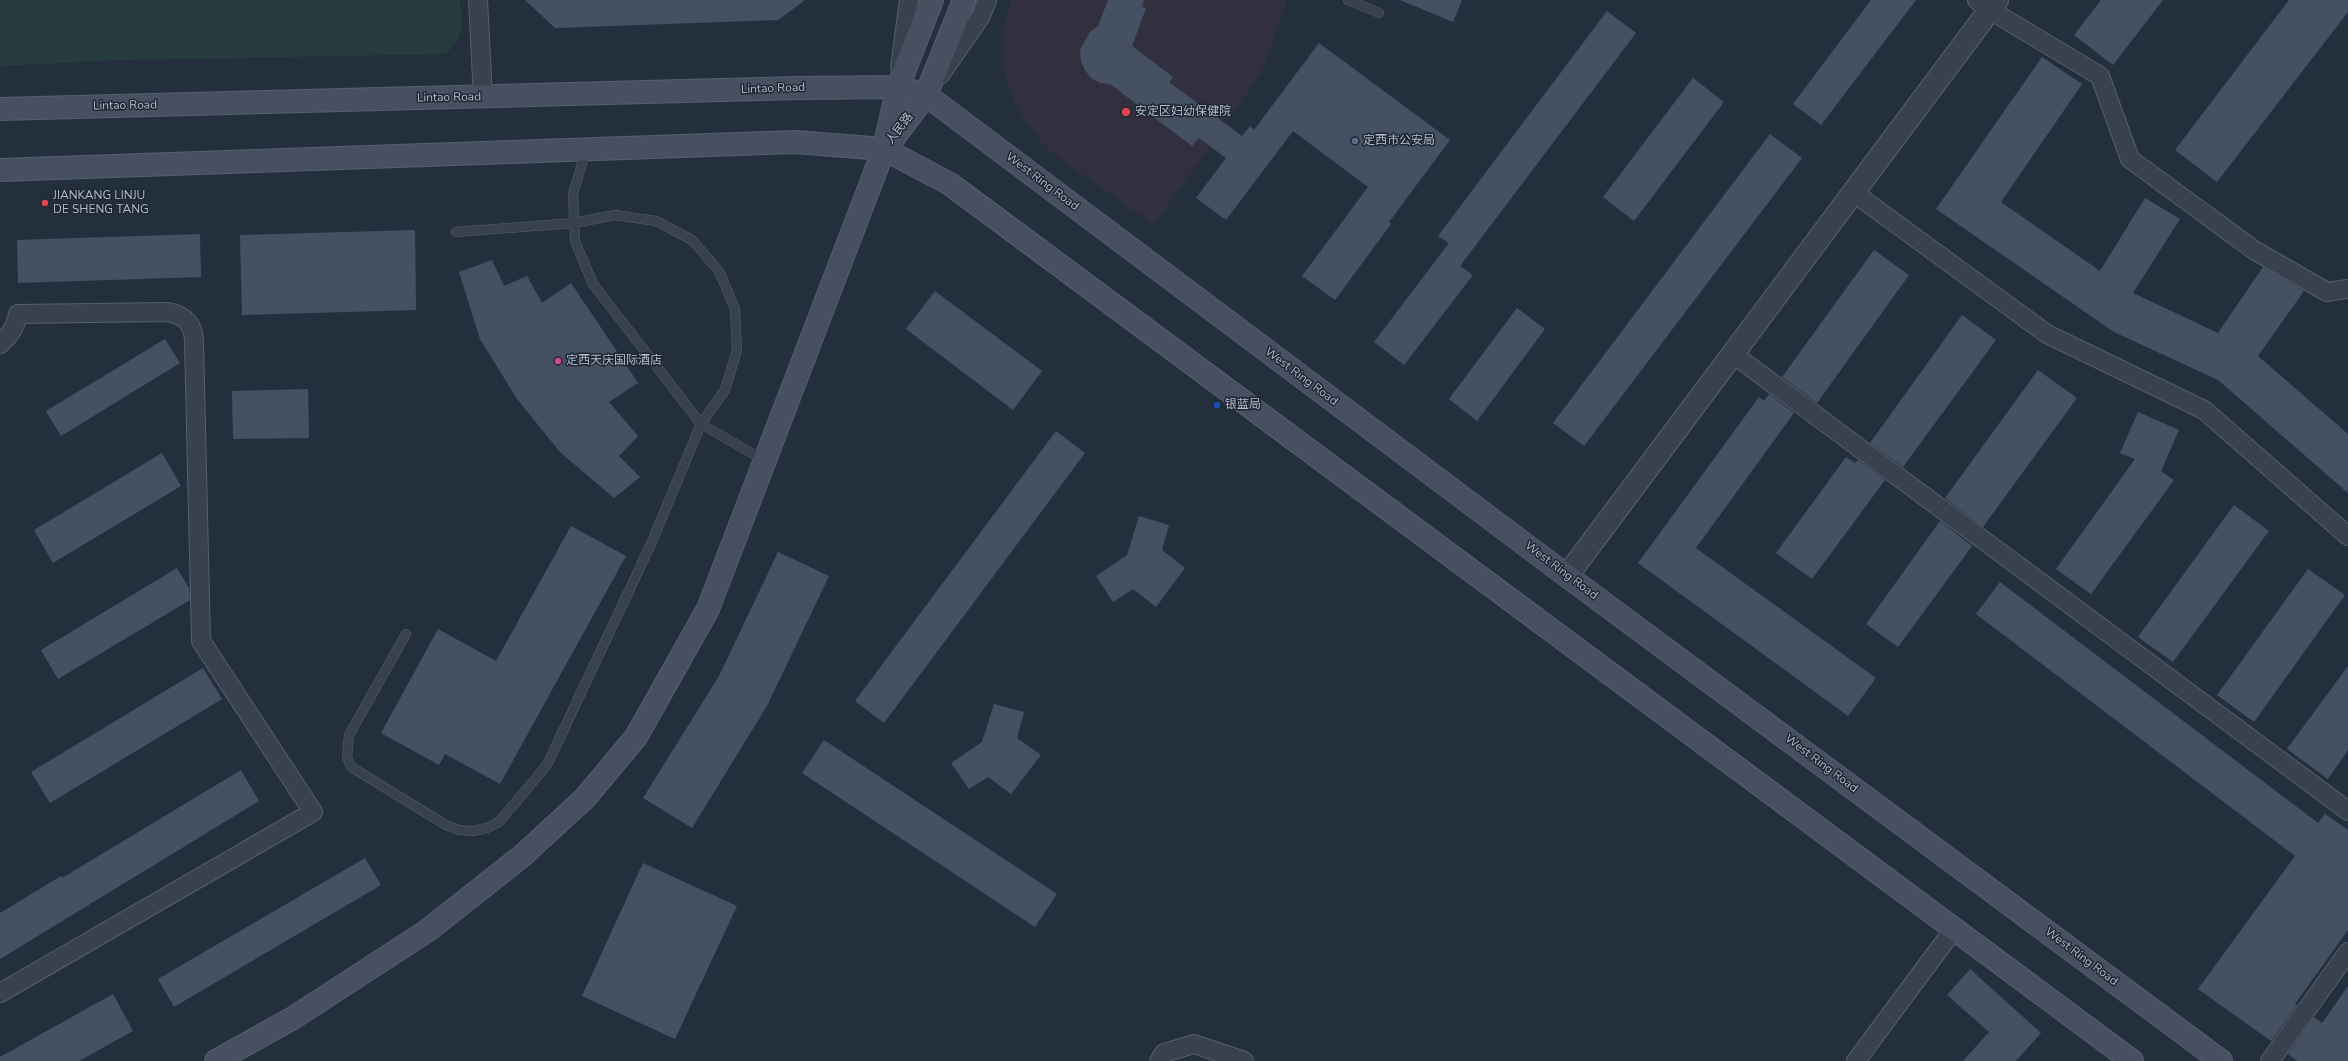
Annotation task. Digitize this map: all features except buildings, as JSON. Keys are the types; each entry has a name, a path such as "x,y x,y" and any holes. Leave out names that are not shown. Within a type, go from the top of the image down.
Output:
{"main road":[{"name":"人民路","path":"884,149 898,86 932,0"},
{"name":"人民路","path":"884,149 926,95 964,0"},
{"name":"Lintao Road","path":"0,110 898,86"},
{"name":"West Ring Road","path":"898,86 926,95 1567,576 2221,1061"},
{"path":"0,170 795,142 884,149 950,184 2132,1061"},
{"path":"216,1061 293,1018 426,931 522,856 585,798 636,737 708,609 884,149"}],"street":[{"path":"478,0 483,98"},
{"name":"人民路","path":"898,86 909,0"},
{"name":"人民路","path":"926,95 981,16 987,0"},
{"path":"1567,576 1854,193 1988,3 2100,76 2130,159 2254,250 2327,292 2348,289"},
{"path":"1854,193 2047,334 2204,410 2348,536"},
{"path":"0,344 9,337 15,326 18,314 168,312 181,316 191,325 194,342 201,641 313,812 0,993"},
{"path":"1733,354 2348,811"},
{"path":"1856,1061 1954,929"},
{"path":"2270,1061 2348,952"},
{"path":"1159,1061 1164,1053 1194,1044 1244,1061"}],"lane":[{"path":"1348,0 1379,13"},
{"path":"586,150 573,194 574,223 575,241 593,284 701,424 765,461"},
{"path":"406,634 349,734 347,756 351,767 446,824 459,830 473,831 487,828 499,822 547,765 651,544 701,424 725,390 737,350 735,309 719,271 692,240 656,221 615,215 574,223 456,232"}],"shaded area":[{"name":"安定区妇幼保健院","path":"1011,0 1287,0 1261,73 1154,225 1050,151 1024,121 1015,104 1004,68 1003,35"}],"green space":[{"path":"0,0 460,0 461,30 452,47 445,54 123,60 0,66"}],"place":[{"name":"安定区妇幼保健院","path":"1126,112"},
{"name":"定西市公安局","path":"1355,141"},
{"name":"JIANKANG LINJU DE SHENG TANG","path":"45,203"},
{"name":"定西天庆国际酒店","path":"558,361"},
{"name":"银蓝局","path":"1217,405"}]}
